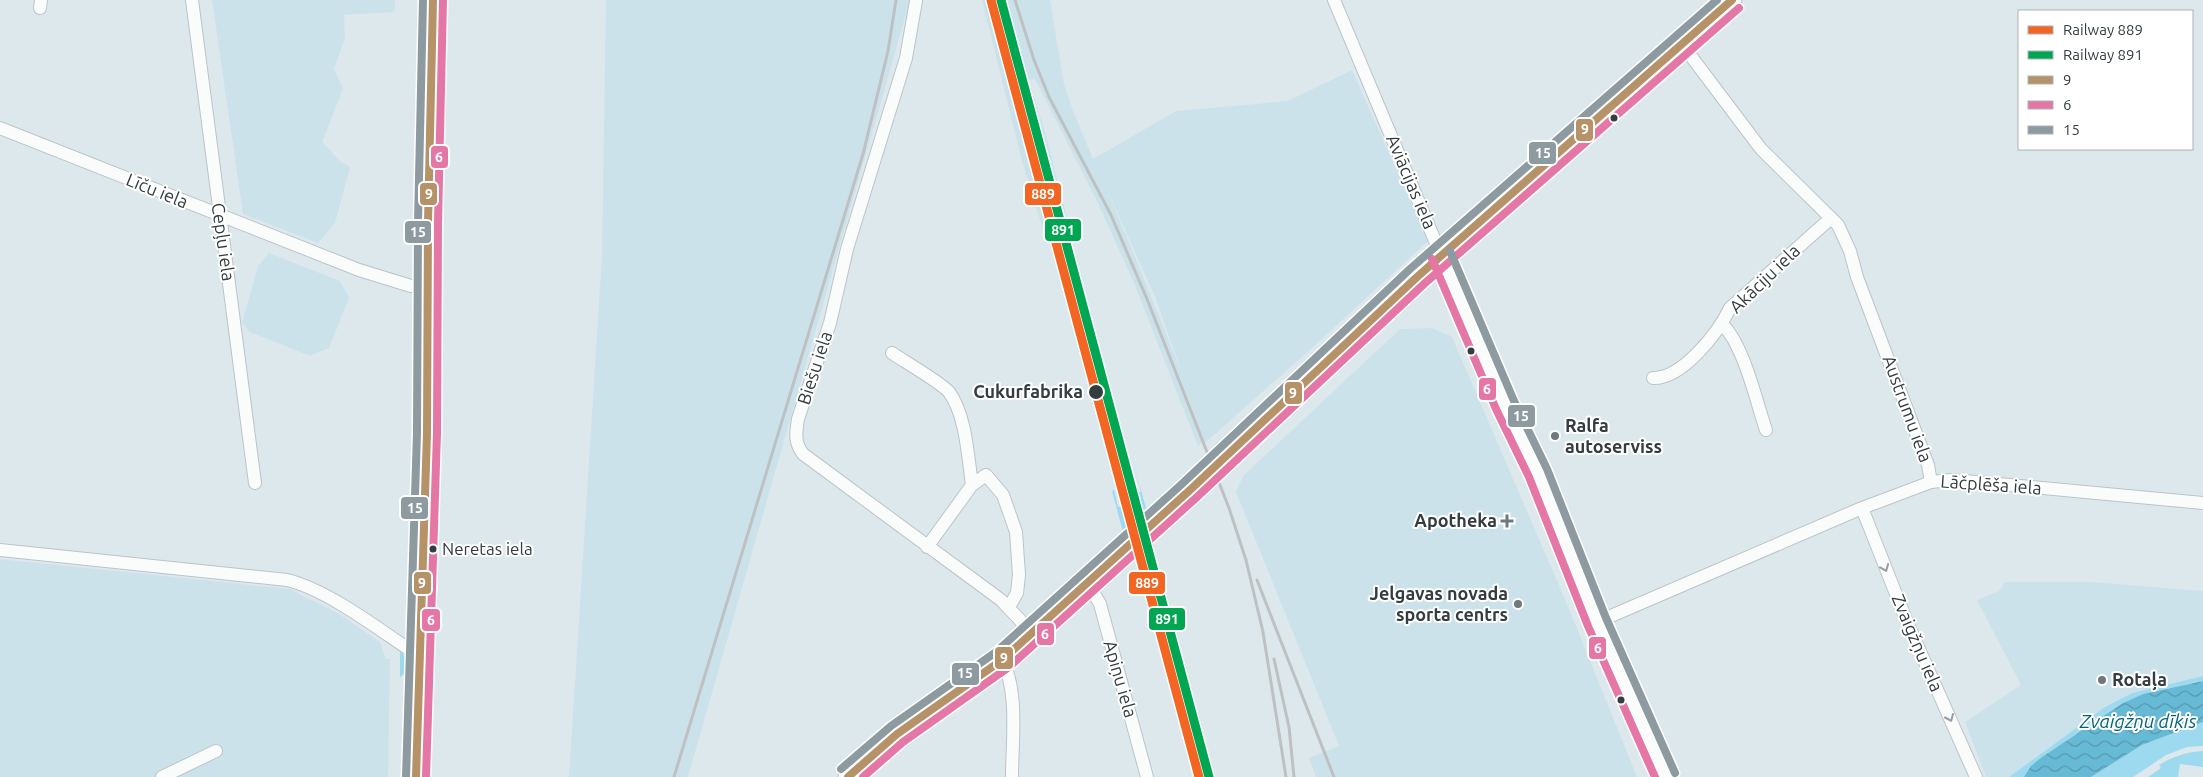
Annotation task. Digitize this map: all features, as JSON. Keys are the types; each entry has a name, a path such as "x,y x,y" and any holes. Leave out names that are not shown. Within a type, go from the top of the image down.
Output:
{"main road":[{"path":"848,777 897,734 1002,660 1088,583 1442,255 1732,0"},
{"name":"Aviācijas iela","path":"1442,255 1505,406 1538,473 1597,622 1666,777"}],"street":[{"name":"Cepļu iela","path":"192,0 255,483"},
{"path":"416,777 427,433 433,0"},
{"name":"Aviācijas iela","path":"1334,0 1442,255"},
{"name":"Biešu iela","path":"916,1 906,58 847,249 830,323 798,419 797,446 804,454 1009,607 1030,634"},
{"name":"Austrumu iela","path":"1681,43 1761,150 1838,225 1850,251 1857,277 1928,465 1931,482"},
{"name":"Līču iela","path":"0,128 359,270 412,286 428,286"},
{"name":"Akāciju iela","path":"1766,430 1738,349 1731,333 1722,324 1730,308 1831,218"},
{"path":"1653,378 1663,379 1680,369 1712,338 1722,324"},
{"path":"892,353 948,392 958,410 965,438 972,485"},
{"path":"928,547 972,485 986,475 1003,495 1016,532 1019,575 1016,593 1009,607"},
{"name":"Lāčplēša iela","path":"1597,622 1862,508 1931,482 1951,480 2203,503"},
{"name":"Zvaigžņu iela","path":"1862,508 1907,622 1976,777"},
{"path":"0,550 302,583 344,607 419,656"},
{"name":"Apiņu iela","path":"1088,583 1100,604 1146,777"},
{"path":"1002,660 1007,672 1012,701 1012,777"},
{"path":"162,777 216,751"}],"shaded area":[{"path":"212,0 395,0 394,12 344,15 345,38 334,69 343,89 322,142 340,161 350,167 335,223 318,243 243,214"},
{"path":"606,0 910,0 688,777 569,777 602,255"},
{"path":"982,0 1050,0 1064,84 1093,159 1176,111 1288,101 1352,70 1428,241 1301,358 1207,441 1198,446 1134,283 1096,199 1035,79 1028,80 1044,128 1069,226 1065,228 1142,512 1129,526 1052,241 1047,242 1022,161","holes":["1104,183 1155,297 1183,376"]},
{"path":"1711,0 1720,0 1686,29 1681,27"},
{"path":"269,253 340,281 349,298 329,348 310,356 250,332 242,323 258,266"},
{"path":"1432,328 1452,337 1570,611 1637,777 1316,777 1309,758 1339,746 1236,492 1243,476 1400,329"},
{"path":"1133,462 1146,508 1142,512 1136,493 1141,492"},
{"path":"1114,490 1118,507 1123,506 1129,526 1123,532 1112,491"},
{"path":"0,559 289,589 336,612 380,642 386,659 390,659 388,777 0,777"},
{"name":"Rotaļa","path":"2005,582 2093,582 2203,591 2203,676 2132,693 2105,707 2009,777 1986,777 1965,722 2021,685 1977,600 1999,591"},
{"path":"400,652 408,661 408,668 400,677"},
{"path":"2203,676 2203,681 2143,694 2123,703 2042,757 2024,777 2009,777 2105,707 2132,693"},
{"path":"2203,722 2203,746 2187,747 2166,755 2133,777 2091,777 2142,745"},
{"path":"2203,751 2203,767 2180,764 2178,777 2148,777 2161,768 2159,765 2170,759 2186,753"}],"water":[{"name":"Zvaigžņu dīķis","path":"2203,681 2203,722 2142,745 2091,777 2024,777 2031,766 2042,757 2123,703 2143,694"}],"railway":[{"path":"674,777 863,154 888,51 896,0"},
{"path":"1015,0 1034,60 1049,97 1111,215 1147,299 1229,508 1246,560 1263,632 1286,777"},
{"path":"1257,580 1334,777"},
{"path":"1274,659 1289,727 1294,777"}],"rail line":[{"name":"889","path":"991,0 1199,777"},
{"name":"891","path":"1001,0 1209,777"}],"transit line":[{"name":"15","path":"406,777 417,433 418,223 423,0"},
{"name":"9","path":"416,777 427,433 428,223 433,0"},
{"name":"6","path":"426,777 437,433 438,223 443,0"},
{"name":"15","path":"841,769 891,726 996,652 1183,483 1410,269 1717,0"},
{"name":"9","path":"848,777 897,734 1002,660 1190,490 1417,277 1732,0"},
{"name":"6","path":"863,777 903,742 1009,667 1197,497 1424,284 1739,8"},
{"name":"15","path":"1450,251 1514,401 1547,469 1606,618 1675,773"},
{"name":"6","path":"1432,259 1496,409 1529,477 1588,626 1655,777"}],"place":[{"name":"Cukurfabrika","path":"1096,392"},
{"name":"Ralfa autoserviss","path":"1555,436"},
{"name":"Apotheka","path":"1507,521"},
{"name":"Neretas iela","path":"433,549"},
{"name":"Jelgavas novada sporta centrs","path":"1518,604"},
{"name":"Rotaļa","path":"2102,680"}]}
